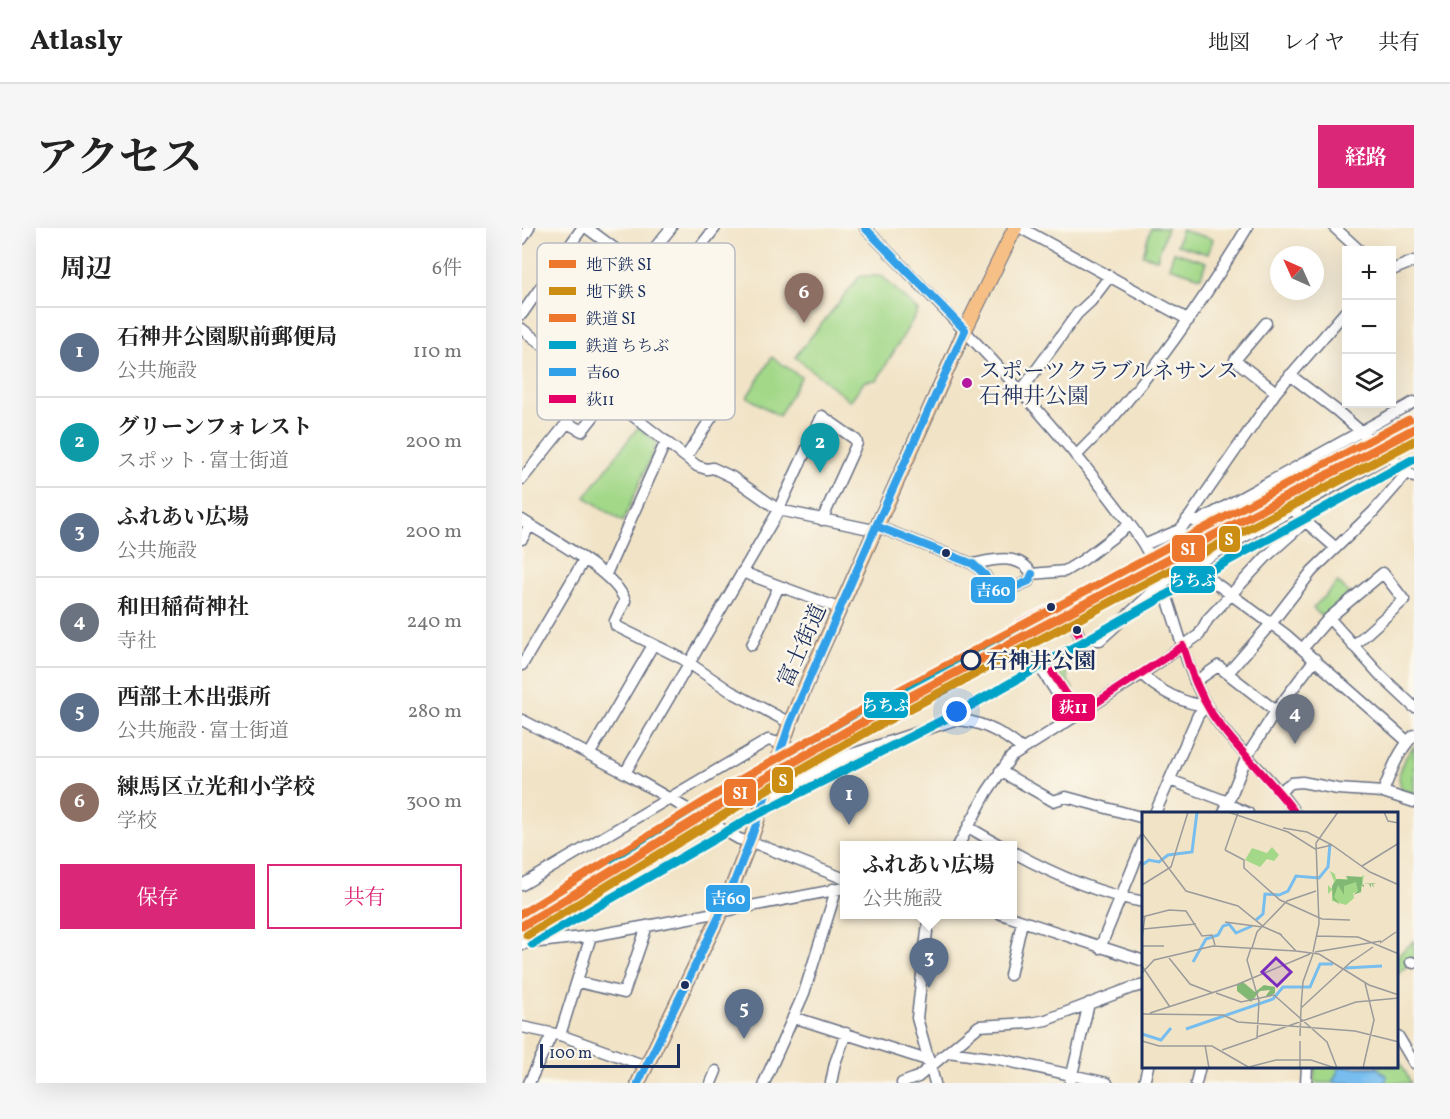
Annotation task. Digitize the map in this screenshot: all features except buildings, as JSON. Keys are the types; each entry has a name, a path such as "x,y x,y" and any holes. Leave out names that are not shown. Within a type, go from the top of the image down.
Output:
{"main road":[{"name":"富士街道","path":"638,1083 721,912 750,842 790,723 875,528 965,330 1015,228"}],"street":[{"path":"522,239 529,228"},
{"path":"572,243 582,228"},
{"path":"587,228 607,243"},
{"path":"659,243 671,228"},
{"path":"703,243 715,228"},
{"path":"865,228 1021,391 1076,456 1144,545 1164,582 1195,682 1207,705 1218,722 1280,791 1294,812"},
{"path":"1022,228 1189,320"},
{"path":"1076,456 1112,419 1189,320 1213,286 1247,228"},
{"path":"1343,230 1356,246"},
{"path":"1396,268 1414,261"},
{"path":"1021,391 1077,314 1091,302 1110,276"},
{"path":"522,314 537,292"},
{"path":"1144,545 1179,530 1276,392 1342,317"},
{"path":"1266,323 1235,360 1276,392"},
{"path":"522,329 537,341"},
{"path":"1228,673 1274,620 1312,571 1412,474 1336,410 1290,375"},
{"path":"1187,519 1199,521 1414,402"},
{"path":"625,773 779,510 820,417 825,416 856,440 856,443 822,520"},
{"path":"522,479 567,423 582,431 591,420"},
{"path":"638,420 698,466 713,468 732,477 779,510 822,520 875,528 973,564 985,575 993,591 998,594 1029,581 1032,574"},
{"path":"686,457 710,420"},
{"path":"606,574 666,441"},
{"path":"1081,639 1100,640 1164,582 1388,456"},
{"path":"1294,509 1305,522 1336,549"},
{"path":"522,539 526,522 606,574 625,601 615,621 616,626 683,659 751,704 790,723"},
{"path":"961,841 1000,771 1011,757 1142,675 1199,635 1208,619 1267,556 1305,522"},
{"path":"1032,574 1065,571 1129,525"},
{"path":"973,564 1006,558 1025,567 1032,574"},
{"path":"522,665 584,560"},
{"path":"1192,566 1270,622 1411,738 1396,759 1383,792"},
{"path":"742,572 841,609"},
{"path":"1303,648 1329,618 1381,573 1404,600 1353,646"},
{"path":"752,645 779,586"},
{"path":"1329,618 1353,646 1414,707"},
{"path":"1076,628 1081,639"},
{"path":"1076,716 1065,706 1044,673 1032,660 1054,661 1077,645 1081,639"},
{"path":"589,755 653,645"},
{"path":"1226,806 1247,756 1276,711 1315,659"},
{"path":"1054,661 1052,672 1072,703 1076,716"},
{"path":"1195,682 1218,666 1276,711"},
{"path":"1142,675 1150,684 1191,704 1207,705"},
{"path":"1155,812 1198,715 1207,705"},
{"path":"522,720 669,797 710,824 739,839 840,877"},
{"path":"765,798 850,755 954,720 965,720 993,729 1023,749"},
{"path":"522,885 768,740 783,744"},
{"path":"1000,771 1053,801 1066,797 1142,817"},
{"path":"1170,780 1226,806 1245,812"},
{"path":"1280,791 1291,783 1298,782 1338,789 1383,792 1414,802"},
{"path":"968,827 992,841"},
{"path":"1100,948 1142,845"},
{"path":"1017,854 1055,872 1120,897 1142,902"},
{"path":"522,944 591,936 840,888"},
{"path":"764,1083 804,993 834,897 833,889"},
{"path":"929,919 917,1018 935,1083"},
{"path":"1013,919 1142,960"},
{"path":"1010,975 1022,922"},
{"path":"578,982 624,993 647,926"},
{"path":"531,1082 556,1035 578,982 591,936"},
{"path":"903,1083 918,1077 930,1064 983,1025 1038,1021 1142,985"},
{"path":"1071,1079 1089,1003"},
{"path":"793,1017 846,1033 930,1064"},
{"path":"522,1027 556,1035 646,1065"},
{"path":"831,1083 835,1063 846,1033"},
{"path":"1399,1038 1414,1064"},
{"path":"948,1052 999,1059 1071,1079 1107,1083"},
{"path":"1144,1083 1148,1068"},
{"path":"1196,1083 1200,1068"},
{"path":"1306,1083 1308,1068"},
{"path":"711,1083 716,1071"}],"green space":[{"path":"1151,228 1167,228 1157,259 1143,255"},
{"path":"1181,230 1213,239 1208,254 1177,245"},
{"path":"1174,252 1206,262 1201,277 1169,267"},
{"path":"860,276 882,276 918,311 877,380 865,381 850,401 795,357"},
{"path":"772,357 801,377 779,416 747,397"},
{"path":"638,427 657,443 623,522 585,497"},
{"path":"1338,582 1349,594 1323,618 1313,608"},
{"path":"1084,647 1085,649 1067,667 1067,679 1073,689 1069,691 1060,674 1060,664"},
{"path":"1414,746 1414,794 1402,789 1399,777 1404,761"},
{"path":"1414,941 1414,959 1399,973 1399,954"},
{"path":"1399,1060 1411,1083 1314,1083 1315,1068 1399,1068"}],"water":[{"path":"1340,1068 1378,1068 1387,1077 1385,1083 1332,1083"}],"tunnel":[{"path":"1028,656 1015,631 1020,623 1059,604 1066,609 1076,628"}],"metro line":[{"name":"SI","path":"522,926 743,791 870,718 1414,429"},
{"name":"S","path":"527,935 748,800 875,727 1414,441"}],"rail line":[{"name":"SI","path":"522,914 737,782 865,709 1409,420"},
{"name":"ちちぶ","path":"532,944 754,816 961,711 1414,459"},
{"name":"ちちぶ","path":"614,865 917,687 1043,624 1170,567"}],"transit line":[{"name":"吉60","path":"865,228 965,330"},
{"name":"吉60","path":"638,1083 727,900 752,836 790,723 965,330"},
{"name":"吉60","path":"876,526 973,564 985,575 995,593 1001,593 1029,581 1032,574"},
{"name":"荻11","path":"1017,636 1015,628 1020,623 1056,605 1062,605 1081,639 1077,645 1054,661 1052,672 1072,703 1076,716"},
{"name":"荻11","path":"1183,646 1195,681 1212,714 1294,812"},
{"name":"荻11","path":"1076,716 1183,646"}],"place":[{"name":"練馬区立光和小学校","path":"804,323"},
{"name":"スポーツクラブルネサンス 石神井公園","path":"967,383"},
{"name":"グリーンフォレスト","path":"820,473"},
{"name":"石神井公園","path":"971,660"},
{"name":"和田稲荷神社","path":"1295,744"},
{"name":"石神井公園駅前郵便局","path":"849,825"},
{"name":"ふれあい広場","path":"929,988"},
{"name":"西部土木出張所","path":"744,1039"}]}
